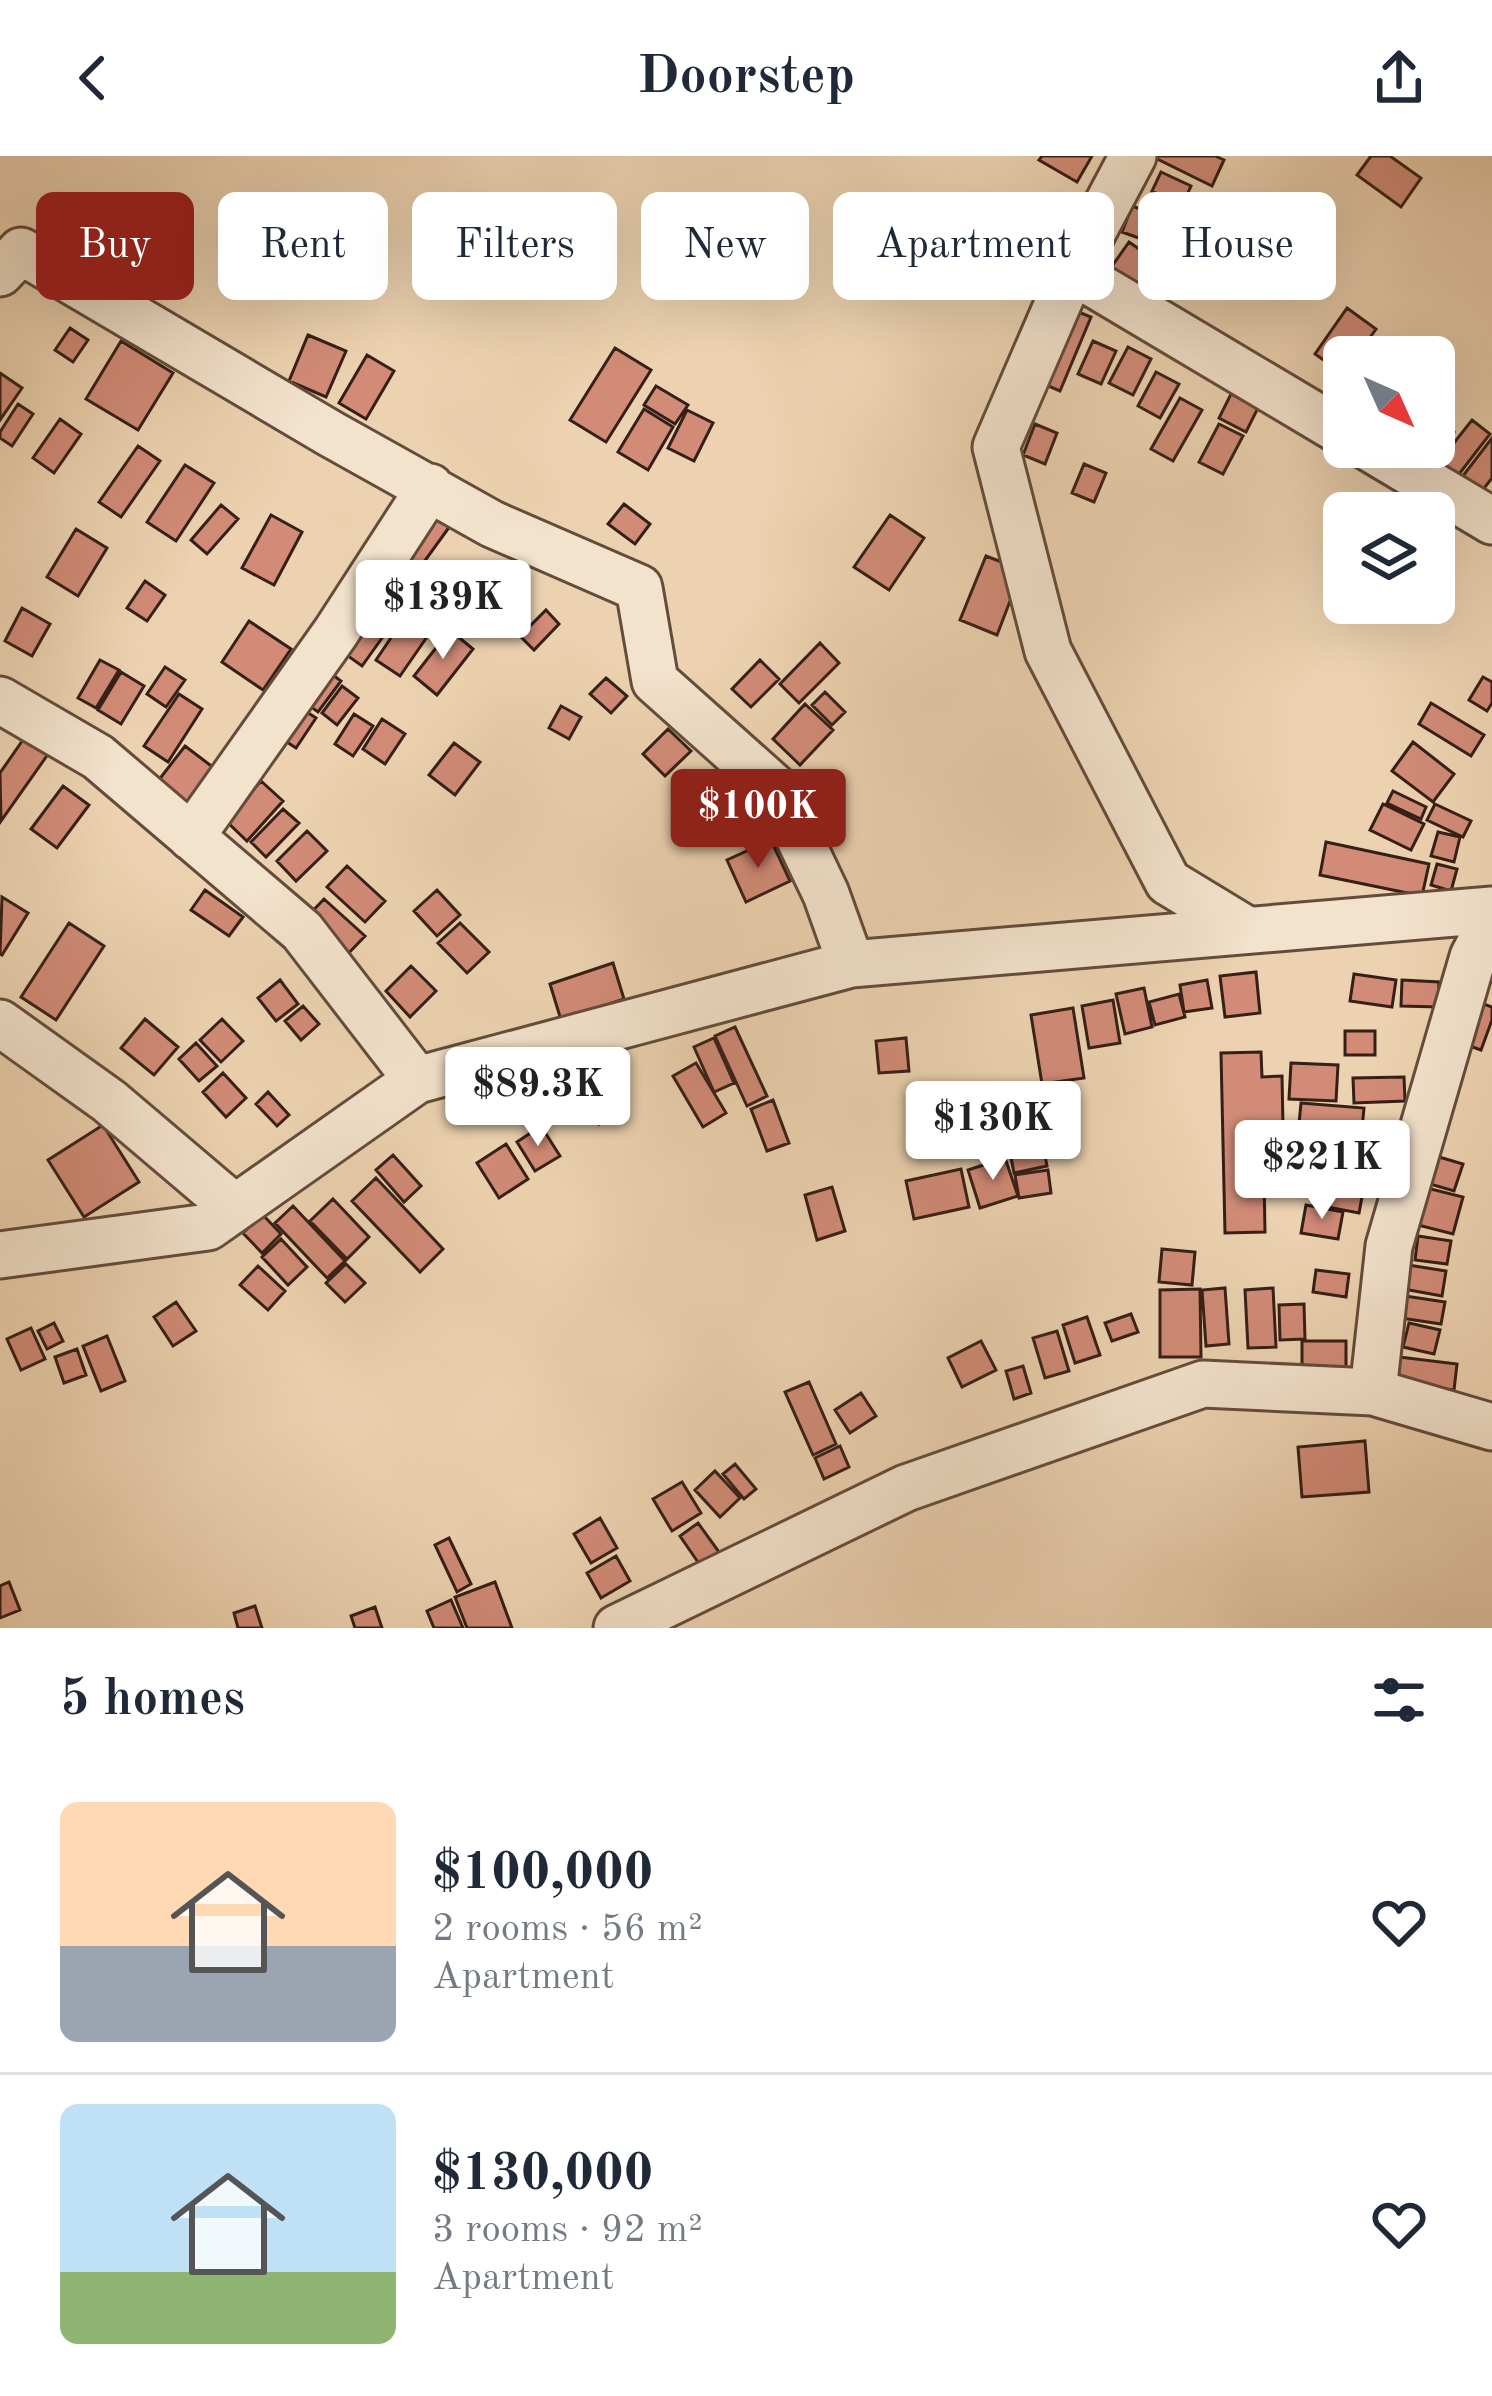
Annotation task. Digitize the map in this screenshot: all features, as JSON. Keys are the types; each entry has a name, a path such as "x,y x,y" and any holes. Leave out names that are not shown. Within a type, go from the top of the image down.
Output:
{"street":[{"path":"1114,192 1133,156"},
{"path":"0,273 20,251 492,524 638,588 655,681 776,789 826,894 851,964"},
{"path":"1114,297 1323,421"},
{"path":"1060,300 996,447 1048,651 1168,882 1246,930"},
{"path":"1403,468 1492,521"},
{"path":"191,837 336,632 430,488"},
{"path":"0,700 98,757 302,931 417,1080"},
{"path":"0,1256 208,1227 417,1080 851,964 1492,910"},
{"path":"1373,1392 1389,1246 1473,957 1492,920"},
{"path":"0,1023 109,1101 236,1208"},
{"path":"617,1628 906,1488 1203,1384 1373,1392 1492,1427"}],"building":[{"path":"1042,156 1092,156 1077,182 1039,160"},
{"path":"1151,156 1215,156 1224,160 1212,186"},
{"path":"1371,156 1390,156 1421,178 1401,207 1357,175"},
{"path":"1161,172 1191,186 1188,192 1152,191"},
{"path":"1132,206 1138,208 1138,238 1122,232"},
{"path":"1129,242 1138,248 1138,289 1114,272 1114,263"},
{"path":"1064,306 1091,317 1060,391 1034,380"},
{"path":"1347,308 1376,329 1371,336 1328,336"},
{"path":"70,328 88,340 73,362 55,350"},
{"path":"308,335 346,351 326,397 289,381"},
{"path":"121,341 173,373 138,430 86,399"},
{"path":"1093,341 1116,351 1101,384 1078,374"},
{"path":"1128,347 1151,359 1133,395 1109,383"},
{"path":"615,348 651,370 606,442 570,420"},
{"path":"367,355 394,371 366,419 339,403"},
{"path":"1156,372 1179,384 1160,418 1138,406"},
{"path":"0,373 22,388 0,420"},
{"path":"656,386 688,405 675,424 644,405"},
{"path":"1231,394 1258,408 1246,432 1219,418"},
{"path":"1180,398 1202,410 1173,461 1151,449"},
{"path":"18,404 33,414 12,446 0,438 0,432"},
{"path":"644,409 673,427 648,470 618,452"},
{"path":"687,410 713,423 694,461 668,448"},
{"path":"60,419 81,434 54,473 33,458"},
{"path":"1472,420 1490,434 1456,478 1444,468 1455,468 1455,442"},
{"path":"1035,424 1057,433 1045,464 1023,455"},
{"path":"1219,424 1243,436 1223,474 1199,462"},
{"path":"1492,438 1492,478 1478,496 1459,481"},
{"path":"138,446 160,461 121,517 99,502"},
{"path":"1084,464 1106,473 1094,502 1072,493"},
{"path":"185,465 214,483 176,541 147,522"},
{"path":"624,504 650,524 635,544 608,524"},
{"path":"221,505 238,519 207,554 191,540"},
{"path":"426,509 450,526 406,587 383,571"},
{"path":"271,515 302,532 274,585 242,568"},
{"path":"890,515 924,538 889,590 854,567"},
{"path":"76,529 107,548 78,596 47,577"},
{"path":"986,556 1022,570 997,635 960,620"},
{"path":"440,565 465,582 400,676 376,660"},
{"path":"489,572 522,593 508,615 474,594"},
{"path":"145,581 165,595 147,621 127,608"},
{"path":"379,583 407,603 362,666 334,646"},
{"path":"22,608 50,624 32,656 5,641"},
{"path":"546,610 559,624 534,650 520,636"},
{"path":"249,621 291,649 263,690 222,662"},
{"path":"450,630 473,649 437,695 414,676"},
{"path":"820,643 839,663 799,703 780,684"},
{"path":"100,660 119,670 96,708 78,698"},
{"path":"760,660 779,679 751,707 732,689"},
{"path":"318,664 341,681 318,712 296,696"},
{"path":"165,667 185,680 166,707 147,694"},
{"path":"121,672 144,686 121,724 98,710"},
{"path":"1483,677 1492,682 1487,711 1469,700"},
{"path":"606,678 627,696 611,713 590,694"},
{"path":"342,686 358,698 337,725 322,713"},
{"path":"825,692 845,712 832,725 812,705"},
{"path":"179,694 202,709 168,762 144,746"},
{"path":"290,701 316,718 296,748 270,731"},
{"path":"1431,703 1484,735 1471,756 1419,724"},
{"path":"805,704 833,730 800,765 773,739"},
{"path":"561,706 581,717 569,739 549,728"},
{"path":"354,714 373,726 353,756 335,744"},
{"path":"382,719 405,734 385,764 363,749"},
{"path":"668,729 691,751 665,776 643,754"},
{"path":"27,734 51,750 1,821 0,773"},
{"path":"1413,742 1454,774 1433,802 1392,771"},
{"path":"454,743 480,762 455,795 429,775"},
{"path":"185,746 214,768 178,816 148,794"},
{"path":"261,781 283,801 247,841 226,821"},
{"path":"63,786 89,805 57,848 31,829"},
{"path":"716,791 731,813 702,833 687,810"},
{"path":"1393,791 1426,807 1421,819 1387,803"},
{"path":"1383,804 1424,824 1411,850 1370,830"},
{"path":"1435,804 1471,821 1463,837 1427,820"},
{"path":"283,809 299,823 266,857 251,842"},
{"path":"307,831 327,851 296,881 277,861"},
{"path":"1438,832 1460,837 1454,862 1431,856"},
{"path":"771,840 790,881 746,902 727,860"},
{"path":"1326,842 1429,864 1422,896 1320,875"},
{"path":"1437,864 1457,869 1451,891 1431,885"},
{"path":"347,866 385,901 365,922 327,887"},
{"path":"205,890 243,917 229,936 191,910"},
{"path":"437,890 460,915 437,936 414,911"},
{"path":"2,897 28,913 2,955 0,954"},
{"path":"324,899 365,936 345,957 304,920"},
{"path":"69,923 104,946 56,1020 21,997"},
{"path":"460,923 489,952 467,973 438,943"},
{"path":"613,963 624,999 561,1020 550,984"},
{"path":"411,966 436,991 410,1017 386,991"},
{"path":"1256,972 1260,1013 1225,1017 1220,976"},
{"path":"1354,974 1396,980 1392,1007 1350,1001"},
{"path":"280,980 298,1004 276,1021 258,998"},
{"path":"1207,980 1212,1008 1184,1012 1180,985"},
{"path":"1402,980 1439,982 1438,1007 1401,1006"},
{"path":"1144,988 1152,1027 1125,1034 1116,994"},
{"path":"1179,994 1185,1017 1155,1025 1149,1002"},
{"path":"1468,998 1492,1007 1481,1050 1453,1040"},
{"path":"1113,1000 1120,1043 1089,1048 1082,1006"},
{"path":"303,1006 319,1024 301,1040 285,1021"},
{"path":"1073,1008 1084,1078 1042,1084 1031,1015"},
{"path":"145,1019 178,1047 154,1075 121,1048"},
{"path":"222,1019 243,1041 221,1062 200,1040"},
{"path":"735,1027 767,1096 747,1106 715,1036"},
{"path":"1345,1031 1375,1031 1375,1055 1345,1055"},
{"path":"714,1038 734,1083 714,1092 694,1047"},
{"path":"906,1038 909,1071 879,1073 876,1041"},
{"path":"196,1043 217,1066 199,1081 179,1059"},
{"path":"1261,1052 1262,1077 1282,1076 1284,1176 1264,1176 1265,1232 1225,1233 1221,1053"},
{"path":"696,1063 726,1113 703,1127 673,1076"},
{"path":"1291,1063 1338,1065 1336,1101 1289,1099"},
{"path":"223,1073 246,1098 226,1117 203,1092"},
{"path":"1404,1077 1405,1101 1354,1103 1353,1078"},
{"path":"599,1082 619,1108 599,1124 579,1098"},
{"path":"268,1092 289,1115 277,1126 256,1104"},
{"path":"773,1100 789,1143 767,1151 751,1109"},
{"path":"1301,1103 1364,1108 1361,1139 1298,1134"},
{"path":"103,1125 139,1182 84,1217 48,1160"},
{"path":"541,1126 560,1156 535,1171 517,1142"},
{"path":"1041,1135 1047,1166 1014,1173 1008,1142"},
{"path":"1319,1138 1371,1148 1367,1168 1315,1158"},
{"path":"506,1144 528,1179 499,1198 477,1163"},
{"path":"393,1155 421,1186 404,1202 376,1170"},
{"path":"1439,1157 1463,1164 1454,1191 1430,1184"},
{"path":"1005,1158 1018,1196 980,1208 968,1170"},
{"path":"961,1169 969,1207 914,1219 906,1181"},
{"path":"1048,1170 1051,1193 1019,1198 1015,1175"},
{"path":"376,1178 443,1249 420,1272 352,1201"},
{"path":"1322,1178 1364,1186 1359,1213 1317,1205"},
{"path":"1415,1185 1463,1197 1453,1234 1406,1222"},
{"path":"832,1187 845,1231 817,1240 805,1195"},
{"path":"333,1199 369,1237 347,1259 310,1221"},
{"path":"1306,1205 1343,1212 1338,1239 1301,1233"},
{"path":"293,1206 345,1261 327,1278 275,1223"},
{"path":"262,1214 281,1234 262,1253 243,1233"},
{"path":"1418,1236 1451,1241 1447,1264 1415,1260"},
{"path":"281,1239 307,1267 288,1285 262,1257"},
{"path":"1162,1249 1195,1252 1192,1285 1159,1282"},
{"path":"346,1264 365,1283 345,1302 326,1283"},
{"path":"1402,1264 1446,1271 1442,1296 1398,1288"},
{"path":"258,1266 285,1291 268,1310 240,1285"},
{"path":"1316,1270 1349,1274 1346,1297 1313,1292"},
{"path":"1225,1288 1229,1344 1206,1346 1202,1290"},
{"path":"1273,1288 1276,1347 1248,1348 1245,1290"},
{"path":"1200,1289 1201,1357 1160,1357 1160,1290"},
{"path":"1405,1296 1445,1302 1441,1324 1401,1318"},
{"path":"176,1302 196,1331 173,1346 154,1317"},
{"path":"1304,1304 1305,1339 1280,1340 1279,1305"},
{"path":"1131,1314 1138,1332 1112,1341 1105,1323"},
{"path":"1087,1317 1100,1355 1075,1363 1063,1325"},
{"path":"54,1323 63,1341 47,1349 38,1331"},
{"path":"1409,1323 1440,1330 1434,1354 1403,1347"},
{"path":"31,1328 45,1359 21,1370 7,1339"},
{"path":"1057,1331 1069,1371 1045,1378 1033,1338"},
{"path":"107,1336 125,1381 101,1391 83,1346"},
{"path":"981,1341 996,1370 962,1387 948,1358"},
{"path":"1302,1341 1346,1341 1346,1371 1302,1371"},
{"path":"77,1349 86,1375 64,1383 55,1357"},
{"path":"1383,1355 1457,1364 1454,1390 1380,1381"},
{"path":"1023,1366 1031,1393 1014,1399 1006,1371"},
{"path":"809,1382 836,1444 813,1455 785,1392"},
{"path":"861,1393 876,1416 850,1433 835,1410"},
{"path":"1365,1441 1369,1492 1302,1497 1298,1447"},
{"path":"840,1446 849,1467 824,1479 815,1458"},
{"path":"735,1464 756,1489 744,1499 723,1474"},
{"path":"715,1471 740,1498 720,1517 695,1490"},
{"path":"682,1482 701,1513 672,1531 653,1499"},
{"path":"600,1518 617,1548 591,1563 574,1534"},
{"path":"698,1523 719,1552 700,1565 680,1536"},
{"path":"449,1538 471,1584 457,1592 435,1545"},
{"path":"616,1556 630,1581 601,1598 587,1573"},
{"path":"9,1582 20,1610 0,1618 0,1586"},
{"path":"495,1582 512,1628 467,1628 455,1597"},
{"path":"451,1600 463,1628 434,1628 427,1611"},
{"path":"255,1606 262,1628 238,1628 234,1613"},
{"path":"375,1607 382,1628 355,1628 351,1616"}]}
